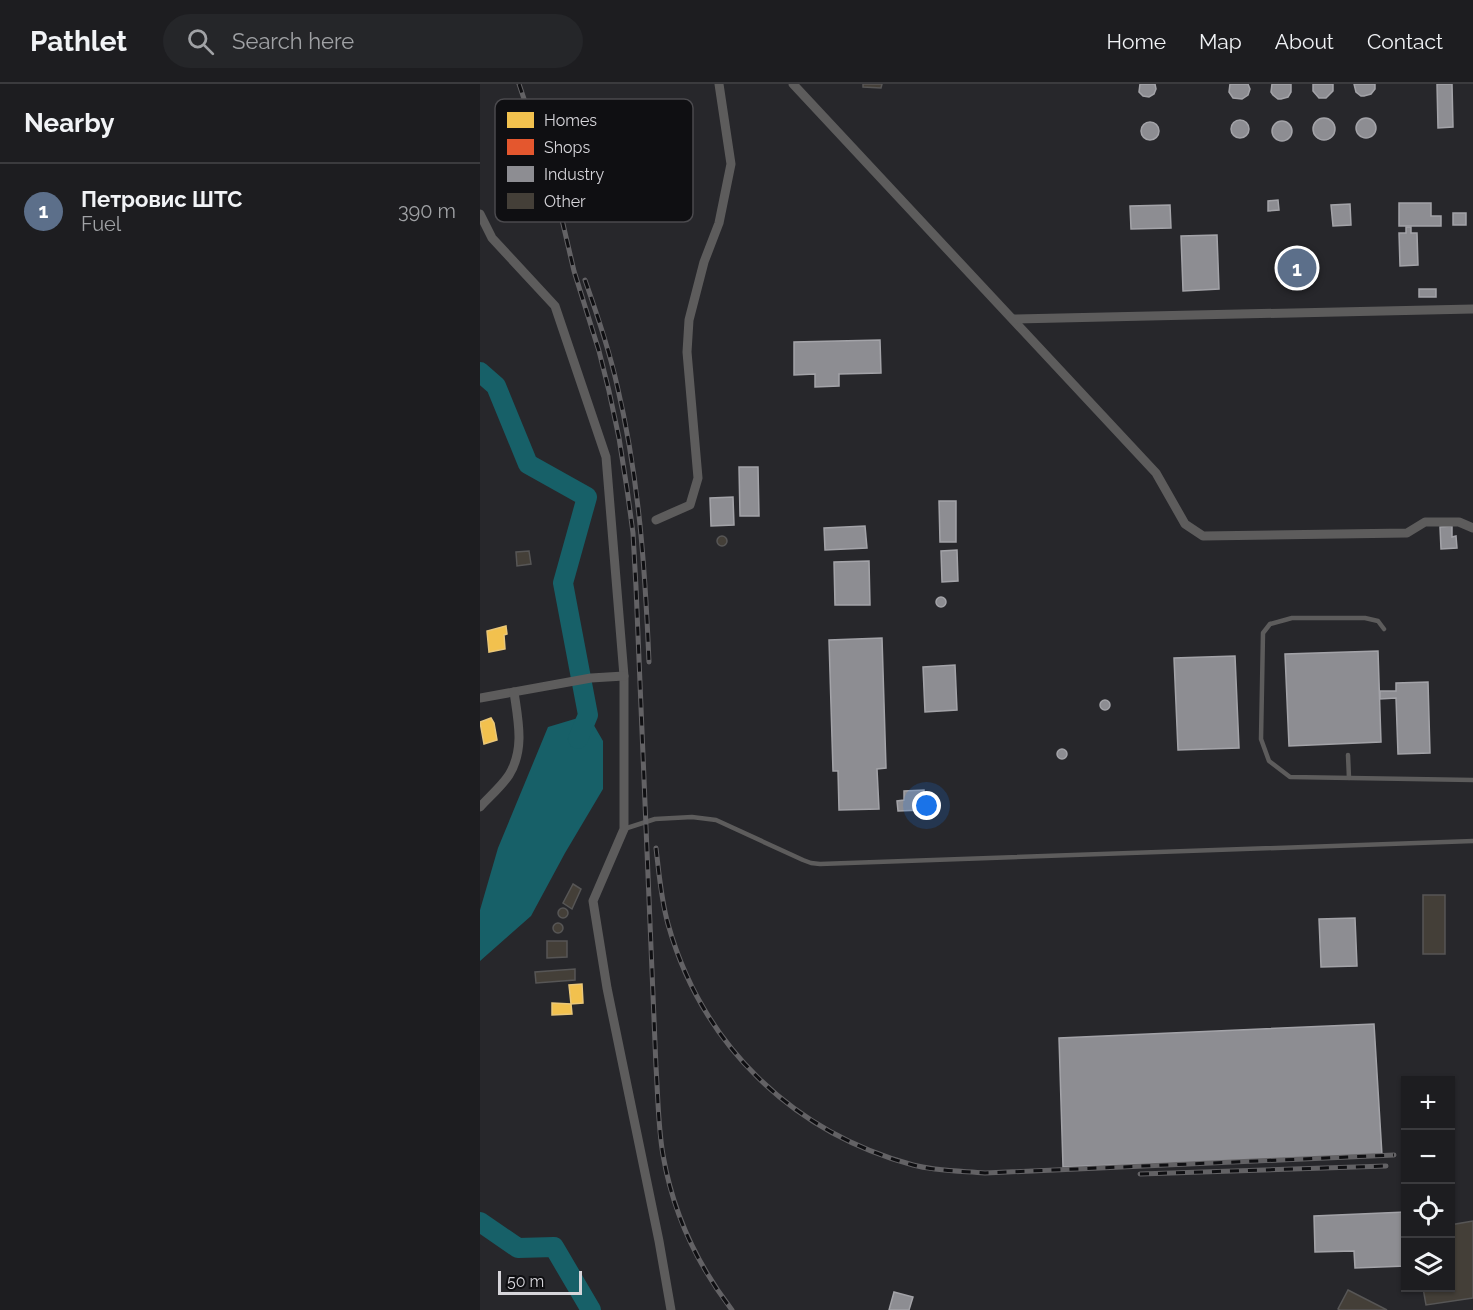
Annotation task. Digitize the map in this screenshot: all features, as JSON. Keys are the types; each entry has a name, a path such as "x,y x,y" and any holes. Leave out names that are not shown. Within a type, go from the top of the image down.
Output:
{"street":[{"path":"656,520 690,505 698,478 687,352 689,320 704,262 719,223 731,164 719,84"},
{"path":"793,84 1156,473 1185,524 1203,536 1407,533 1425,522 1459,522 1473,528"},
{"path":"480,214 492,238 555,306 606,457 624,676 624,829 593,900 607,988 671,1310"},
{"path":"1013,319 1473,309"},
{"path":"480,698 577,680 624,676"},
{"path":"480,807 508,777 516,760 520,738 514,692"}],"lane":[{"path":"1384,629 1378,621 1365,618 1292,618 1270,624 1263,633 1261,739 1269,761 1290,777 1473,780"},
{"path":"1348,755 1349,778"},
{"path":"624,829 655,819 692,817 716,820 803,860 820,864 1473,841"}],"water":[{"path":"588,715 603,741 603,789 531,916 480,961 480,910 498,848 548,727"}],"building: Homes":[{"path":"506,626 505,649 489,652 487,631"},
{"path":"491,718 497,740 484,744 480,722"},
{"path":"582,984 583,1003 571,1004 569,985"},
{"path":"552,1003 571,1004 572,1014 552,1015"}],"building: Shops":[{"path":"1309,262 1309,275 1288,276 1287,263"}],"building: Industry":[{"path":"1140,84 1155,84 1154,94 1149,97 1143,96 1139,92"},
{"path":"1230,84 1248,84 1250,89 1248,95 1242,99 1233,98 1229,92"},
{"path":"1272,84 1291,84 1288,97 1278,99 1273,95"},
{"path":"1313,84 1333,84 1333,91 1326,98 1319,98 1313,91"},
{"path":"1354,84 1375,84 1375,89 1371,94 1361,96 1356,92"},
{"path":"1437,84 1452,84 1453,127 1438,128"},
{"path":"1324,118 1334,125 1335,129 1328,139 1324,140 1314,133 1313,129 1320,119"},
{"path":"1362,118 1370,118 1376,124 1376,132 1370,138 1362,138 1356,132 1356,124"},
{"path":"1240,120 1246,123 1249,129 1246,135 1240,138 1234,135 1231,129 1234,123"},
{"path":"1278,121 1286,121 1292,127 1292,135 1286,141 1278,141 1272,135 1272,127"},
{"path":"1150,122 1156,125 1159,131 1156,137 1150,140 1144,137 1141,131 1144,125"},
{"path":"1278,200 1279,210 1268,211 1268,201"},
{"path":"1399,203 1431,203 1431,216 1441,216 1441,226 1399,226"},
{"path":"1350,204 1351,225 1333,226 1331,205"},
{"path":"1170,205 1171,228 1131,229 1130,206"},
{"path":"1453,213 1466,213 1466,225 1453,225"},
{"path":"1406,227 1411,227 1411,233 1417,233 1418,265 1400,266 1399,233 1406,233"},
{"path":"1217,235 1219,289 1183,291 1181,236"},
{"path":"1419,289 1436,289 1436,297 1419,297"},
{"path":"880,340 881,373 839,374 839,386 815,387 815,374 794,375 794,342"},
{"path":"739,467 758,467 759,516 740,516"},
{"path":"733,497 734,525 711,526 710,498"},
{"path":"939,501 956,501 956,542 940,542"},
{"path":"865,526 867,548 825,550 824,528"},
{"path":"1452,526 1452,537 1456,536 1457,548 1441,549 1440,527"},
{"path":"957,550 958,581 942,582 941,551"},
{"path":"869,561 870,605 835,605 834,562"},
{"path":"941,597 945,598 945,606 941,607 937,606 936,602 937,598"},
{"path":"882,638 886,768 877,769 879,809 839,810 838,771 833,771 829,640"},
{"path":"1378,651 1381,742 1289,746 1285,654"},
{"path":"1235,656 1239,748 1178,750 1174,658"},
{"path":"955,665 957,710 925,712 923,667"},
{"path":"1428,682 1430,753 1398,754 1396,698 1380,699 1380,691 1396,691 1396,683"},
{"path":"1105,700 1109,701 1109,709 1105,710 1101,709 1100,705 1101,701"},
{"path":"1062,749 1066,750 1066,758 1062,759 1058,758 1057,754 1058,750"},
{"path":"924,790 924,810 898,811 897,801 904,800 904,791"},
{"path":"1355,918 1357,966 1321,967 1319,919"},
{"path":"1374,1024 1382,1155 1063,1167 1059,1038"},
{"path":"1401,1212 1401,1266 1355,1268 1354,1251 1315,1252 1314,1216"},
{"path":"894,1292 913,1297 909,1310 889,1310"}],"building: Other":[{"path":"863,84 882,84 881,88 863,87"},
{"path":"722,536 726,537 726,545 722,546 718,545 717,541 718,537"},
{"path":"529,551 531,564 517,566 516,552"},
{"path":"573,884 581,889 572,909 563,903"},
{"path":"1423,895 1445,895 1445,954 1423,954"},
{"path":"563,908 568,913 563,918 558,913"},
{"path":"558,923 562,924 562,932 558,933 554,932 553,928 554,924"},
{"path":"547,941 567,941 567,957 547,958"},
{"path":"575,969 575,980 536,983 535,972"},
{"path":"1473,1221 1473,1298 1426,1305 1424,1292 1455,1292 1455,1224"},
{"path":"1348,1290 1387,1310 1338,1309"}],"waterway":[{"path":"480,372 496,386 528,464 587,497 563,583 588,715 578,739"},
{"path":"480,1222 518,1248 554,1247 591,1310"}],"railway":[{"path":"519,84 524,99"},
{"path":"563,222 574,271 609,391 619,438 633,533 656,1067 663,1155 673,1197 688,1237 707,1274 732,1310"},
{"path":"585,280 614,372 631,454 643,557 649,662"},
{"path":"656,848 660,886 668,924 683,968 704,1008 729,1045 758,1078 791,1106 828,1130 869,1150 922,1167 985,1173 1394,1155"},
{"path":"1140,1174 1386,1166"}],"place":[{"name":"Петровис ШТС","path":"1297,268"}]}
